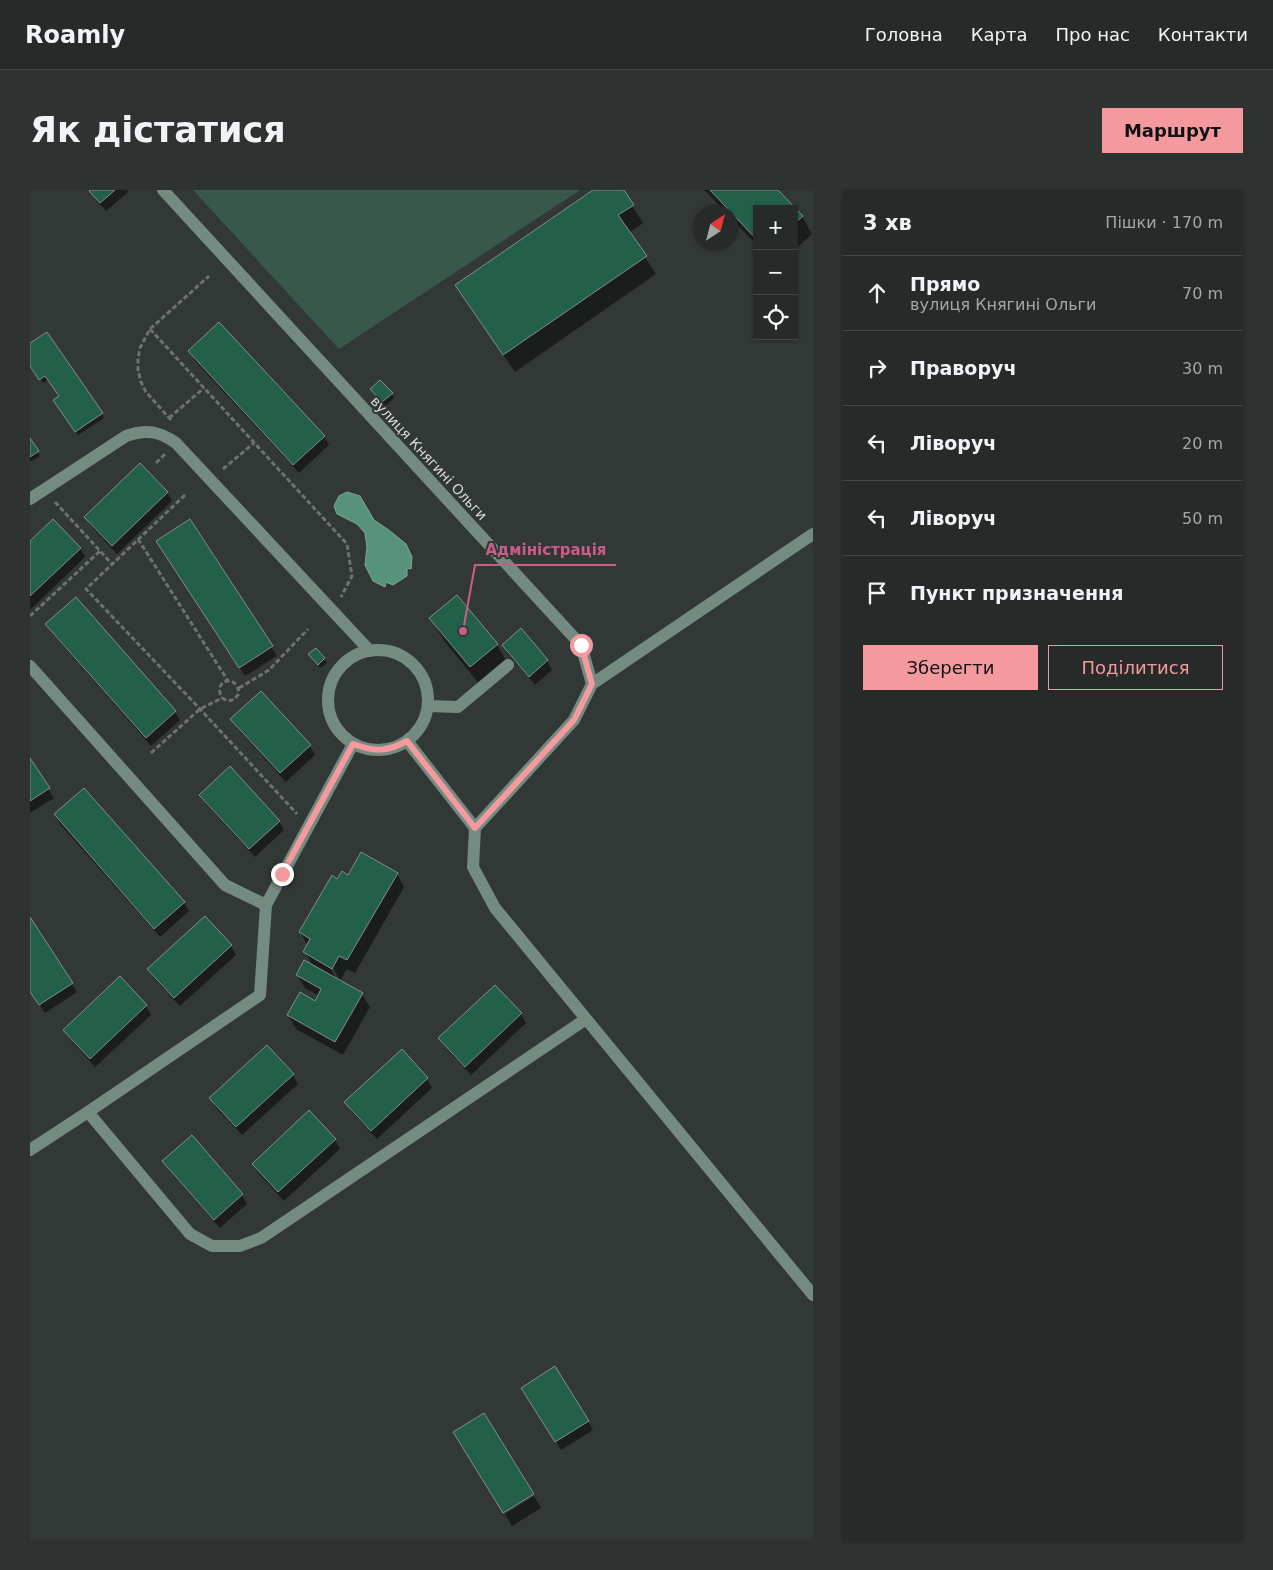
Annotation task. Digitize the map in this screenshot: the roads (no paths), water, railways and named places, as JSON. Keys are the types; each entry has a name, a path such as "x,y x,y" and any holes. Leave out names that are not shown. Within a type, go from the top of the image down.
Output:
{"street":[{"name":"вулиця Княгині Ольги","path":"163,190 581,645 592,684"},
{"path":"30,499 126,436 135,433 156,432 166,436 176,443 370,650"},
{"path":"813,534 592,684 574,720 475,828 473,866 495,908 813,1295"},
{"path":"370,650 383,650 406,658 416,667 427,688 428,706 423,723 416,733 395,748 366,749 353,744 342,735 333,723 328,710 331,682 338,669 347,660 370,650"},
{"path":"428,706 458,707 508,665"},
{"path":"30,666 225,884 266,905"},
{"path":"407,741 475,828"},
{"path":"30,1150 260,995 266,905 353,744"},
{"path":"88,1112 190,1234 212,1246 240,1246 261,1238 586,1019"}],"place":[{"name":"Адміністрація","path":"463,631"}]}
